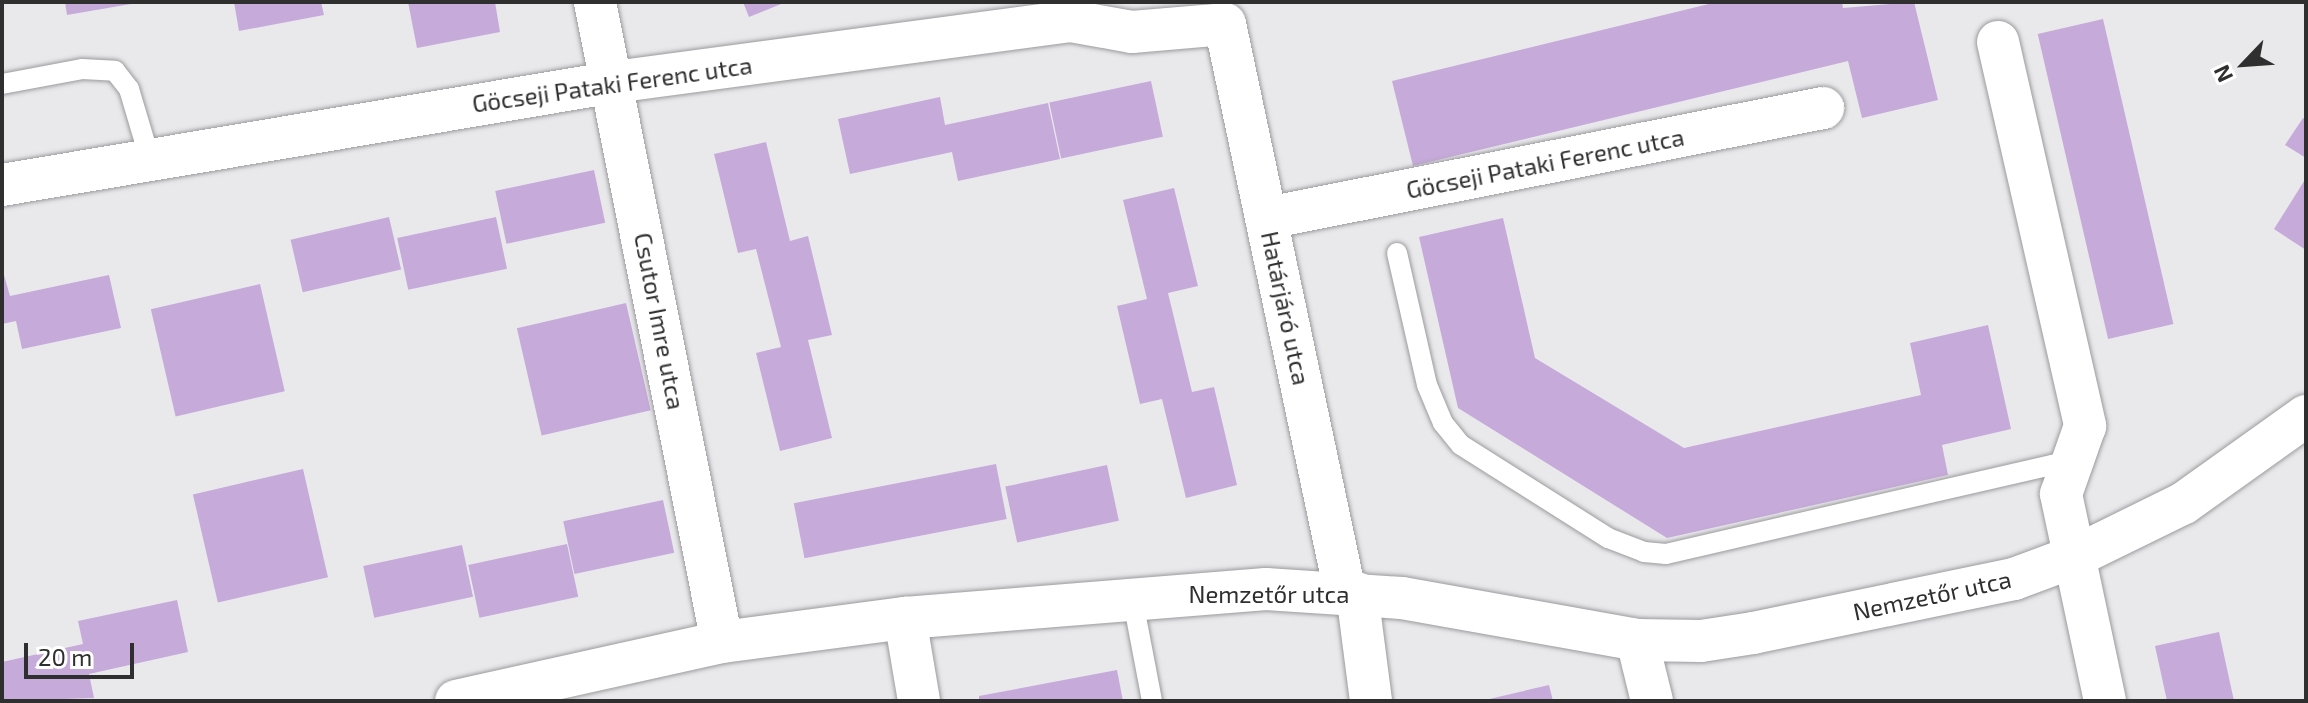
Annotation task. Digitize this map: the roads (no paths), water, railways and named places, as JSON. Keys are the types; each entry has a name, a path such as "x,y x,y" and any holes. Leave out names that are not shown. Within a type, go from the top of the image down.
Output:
{"street":[{"name":"Csutor Imre utca","path":"595,2 614,82 722,642"},
{"name":"Göcseji Pataki Ferenc utca","path":"2,185 149,156 1069,11 1132,32 1222,13"},
{"name":"Határjáró utca","path":"1222,13 1351,593 1371,701"},
{"path":"1998,42 2081,399 2085,426 2061,494 2105,701"},
{"name":"Göcseji Pataki Ferenc utca","path":"1267,218 1823,108"},
{"name":"Nemzetőr utca","path":"456,701 722,642 905,618 1132,596 1266,589 1351,593 1637,640 1689,641 1753,633 2014,579 2076,556 2184,503 2306,416"},
{"path":"905,618 919,701"},
{"path":"1637,640 1652,701"}],"lane":[{"path":"2,84 82,69 115,71 129,89 149,156"},
{"path":"1397,253 1427,385 1443,423 1461,445 1608,538 1644,552 1666,554 2072,460"},
{"path":"1132,596 1152,701"}]}
